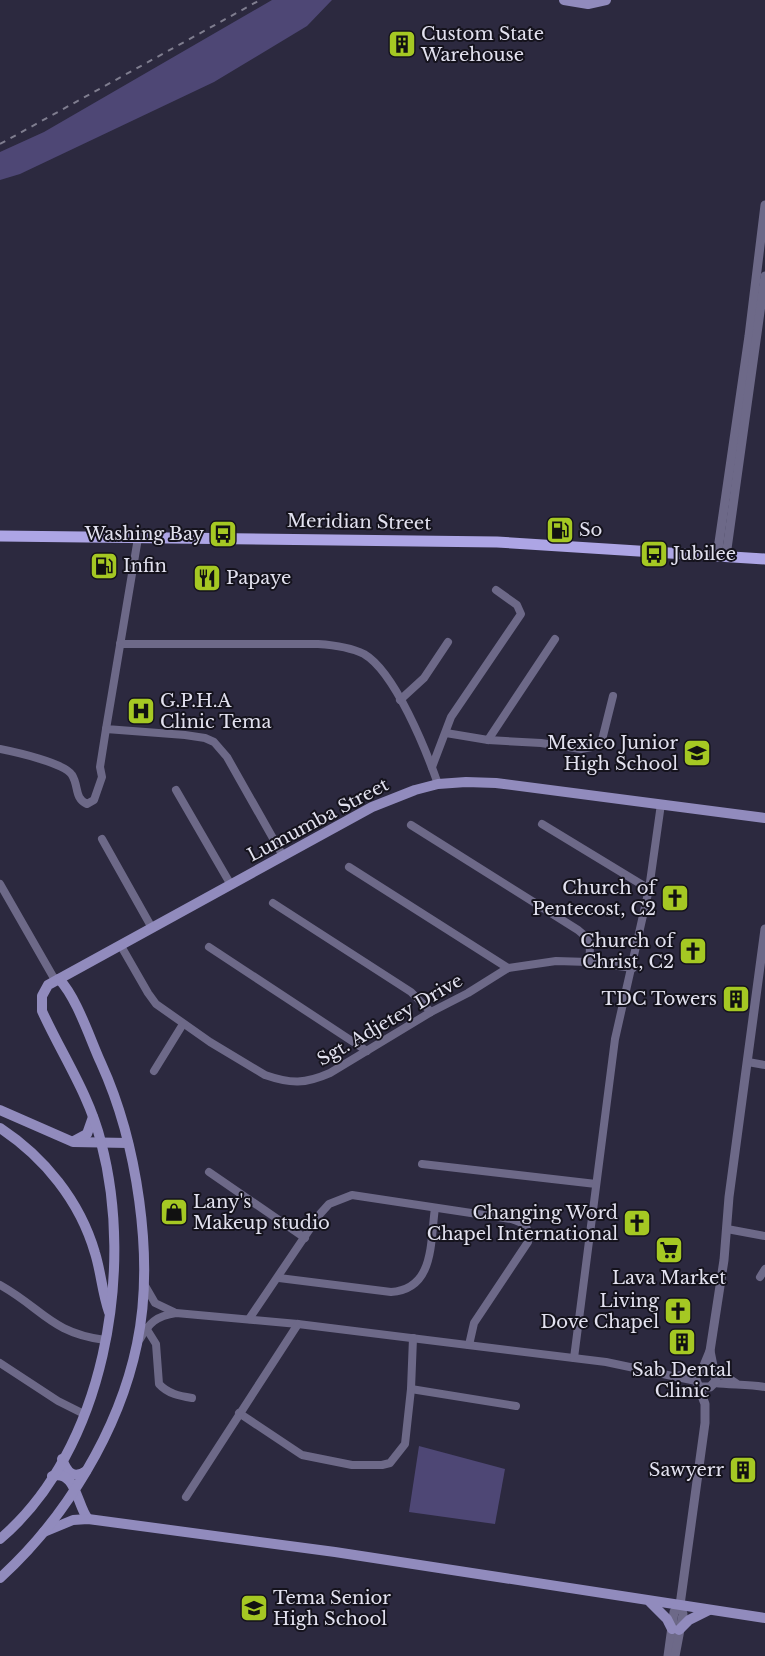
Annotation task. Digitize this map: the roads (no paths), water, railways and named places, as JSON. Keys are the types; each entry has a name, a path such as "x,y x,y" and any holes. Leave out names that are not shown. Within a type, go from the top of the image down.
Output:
{"main road":[{"path":"564,0 588,4 606,0"},
{"name":"Meridian Street","path":"0,536 237,537 496,542 765,559"},
{"name":"Lumumba Street","path":"57,980 372,807 406,793 438,784 496,783 765,818"},
{"path":"0,1539 29,1508 52,1476 84,1414 100,1368 114,1293 115,1242 108,1176 101,1142 87,1098 42,1011 41,1004 44,991 57,980 64,985 107,1075 128,1142 134,1170 141,1224 142,1281 137,1344 125,1384 110,1423 86,1471 44,1532 0,1578"},
{"path":"0,1110 73,1142 128,1142"},
{"path":"73,1142 87,1134 93,1116"},
{"path":"0,1128 35,1154 71,1199 95,1253 102,1292 109,1313"},
{"path":"62,1459 67,1471 71,1474 81,1474 86,1471"},
{"path":"52,1476 65,1478 71,1482 81,1509 88,1519"},
{"path":"44,1532 73,1520 88,1519 335,1552 650,1602 765,1618"},
{"path":"650,1602 676,1630 689,1620 709,1610"}],"street":[{"path":"722,556 765,205"},
{"path":"722,556 765,276"},
{"path":"0,749 55,762 72,774 78,798 87,804 94,800 102,777 100,767 108,706 138,538"},
{"path":"432,766 451,717 521,614 517,605 496,590"},
{"path":"488,740 555,639"},
{"path":"400,700 424,678 448,642"},
{"path":"120,644 318,644 333,645 363,654 373,661 400,700 432,766 438,784"},
{"path":"446,733 488,740 541,743 581,750 602,740 613,696"},
{"path":"106,729 185,735 204,738 214,742 227,757 283,856"},
{"path":"176,790 230,885"},
{"path":"574,1358 615,1039 633,968 649,889 661,804"},
{"path":"542,824 649,889"},
{"path":"411,826 587,936 591,944 589,962"},
{"path":"102,839 152,928"},
{"path":"349,867 508,968"},
{"path":"0,884 57,980"},
{"path":"273,903 411,992 431,1012"},
{"path":"668,1656 682,1614 680,1605 704,1423 706,1378 765,929"},
{"name":"Sgt. Adjetey Drive","path":"121,946 156,1004 183,1024 265,1075 283,1081 313,1081 431,1012 468,993 508,968 556,961 589,962 633,968"},
{"path":"209,947 367,1051"},
{"path":"154,1071 183,1024"},
{"path":"748,1062 765,1065"},
{"path":"422,1164 596,1184"},
{"path":"208,1172 305,1238"},
{"path":"249,1319 329,1204 352,1195 523,1222 529,1233 528,1242 474,1323 469,1345"},
{"path":"278,1278 391,1292 403,1291 417,1284 425,1274 435,1208"},
{"path":"727,1228 765,1236"},
{"path":"760,1277 765,1269"},
{"path":"142,1281 155,1303 176,1313"},
{"path":"0,1285 66,1331 81,1337 106,1340"},
{"path":"137,1344 146,1328 157,1317 176,1313 298,1324 574,1358 628,1365 675,1376 727,1377 736,1383 765,1387"},
{"path":"186,1497 298,1324"},
{"path":"146,1328 156,1344 159,1384 167,1391 192,1398"},
{"path":"239,1413 302,1455 352,1465 382,1465 395,1458 405,1444 414,1338"},
{"path":"0,1363 58,1400 84,1414"},
{"path":"411,1389 516,1406"},
{"path":"675,1656 676,1630"}],"railway":[{"path":"0,144 260,0"}],"place":[{"name":"Custom State Warehouse","path":"402,44"},
{"name":"So","path":"560,530"},
{"name":"Washing Bay","path":"223,534"},
{"name":"Jubilee","path":"654,554"},
{"name":"Infin","path":"104,566"},
{"name":"Papaye","path":"207,578"},
{"name":"G.P.H.A Clinic Tema","path":"141,711"},
{"name":"Mexico Junior High School","path":"697,753"},
{"name":"Church of Pentecost, C2","path":"675,898"},
{"name":"Church of Christ, C2","path":"693,951"},
{"name":"TDC Towers","path":"736,999"},
{"name":"Lany's Makeup studio","path":"174,1212"},
{"name":"Changing Word Chapel International","path":"637,1223"},
{"name":"Lava Market","path":"669,1250"},
{"name":"Living Dove Chapel","path":"678,1311"},
{"name":"Sab Dental Clinic","path":"682,1342"},
{"name":"Sawyerr","path":"743,1470"},
{"name":"Tema Senior High School","path":"254,1608"}]}
